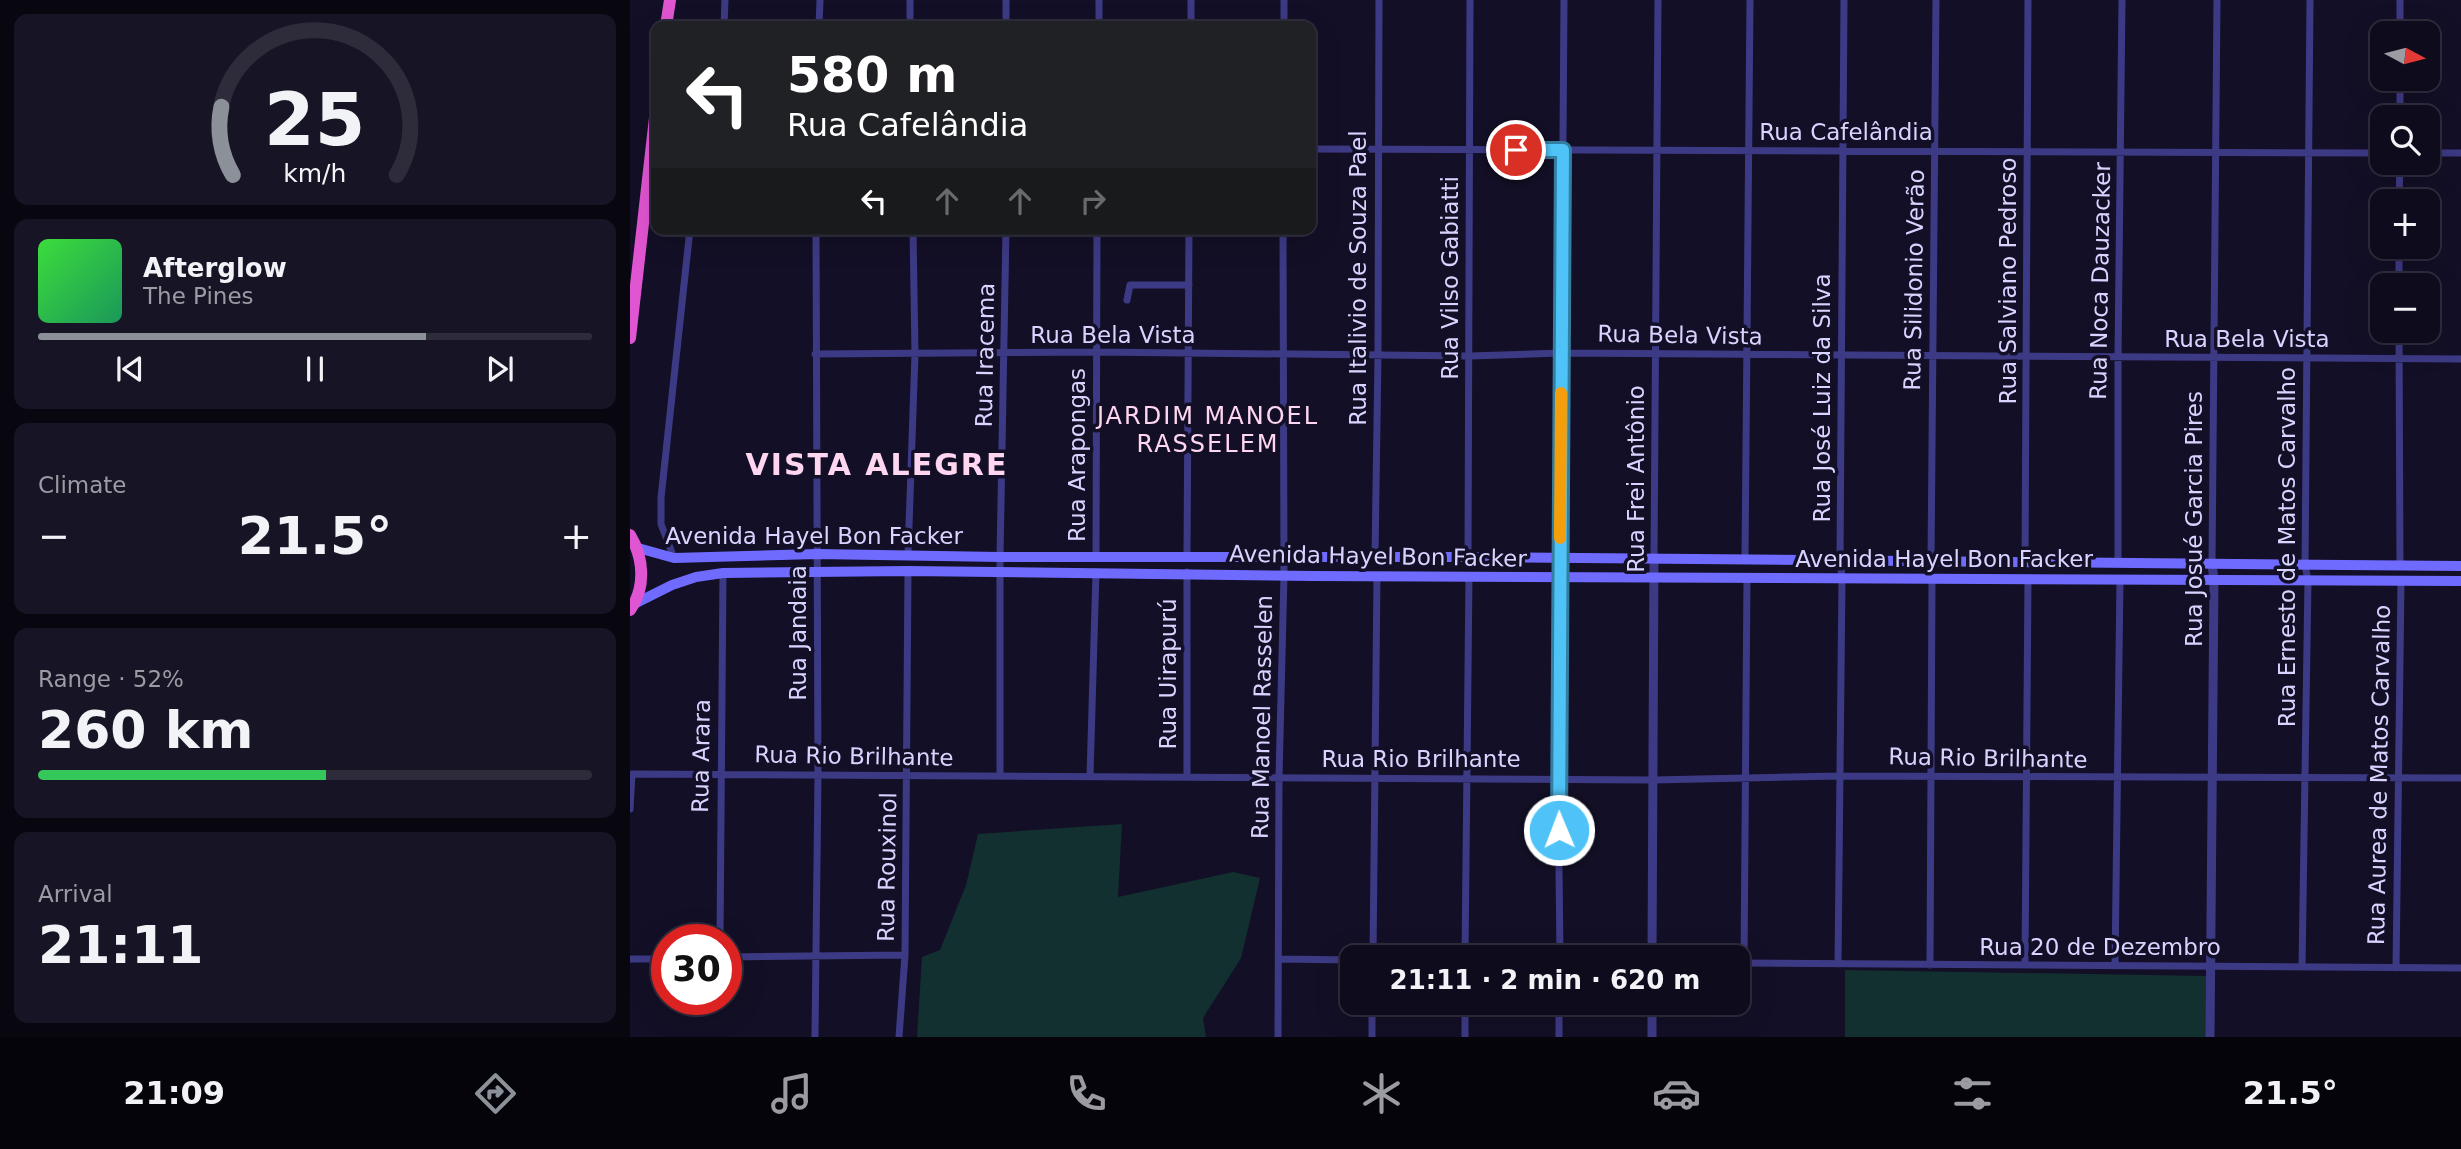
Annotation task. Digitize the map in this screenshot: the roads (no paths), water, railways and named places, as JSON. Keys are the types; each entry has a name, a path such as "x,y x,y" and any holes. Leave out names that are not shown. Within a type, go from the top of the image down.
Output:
{"highway":[{"path":"667,21 670,0"},
{"path":"630,338 631,312 651,168"},
{"path":"630,534 638,548 641,581 632,608"}],"main road":[{"name":"Avenida Hayel Bon Facker","path":"638,548 674,558 817,555 1468,557 2461,566"},
{"name":"Avenida Hayel Bon Facker","path":"632,608 672,585 696,577 723,573 817,571 2461,581"}],"street":[{"path":"724,21 725,0"},
{"path":"819,21 820,0"},
{"path":"910,0 910,21"},
{"path":"1006,0 1006,21"},
{"path":"1099,0 1099,21"},
{"path":"1191,0 1191,21"},
{"path":"1284,0 1284,21"},
{"name":"Rua Italivio de Souza Pael","path":"1375,557 1379,0"},
{"name":"Rua Vilso Gabiatti","path":"1468,557 1470,0"},
{"path":"1560,945 1558,778 1562,577 1564,0"},
{"name":"Rua Frei Antônio","path":"1652,945 1658,0"},
{"path":"1745,559 1750,0"},
{"name":"Rua José Luiz da Silva","path":"1838,964 1844,0"},
{"name":"Rua Silidonio Verão","path":"1931,560 1936,0"},
{"name":"Rua Salviano Pedroso","path":"2025,563 2028,0"},
{"name":"Rua Noca Dauzacker","path":"2119,563 2122,0"},
{"name":"Rua Josué Garcia Pires","path":"2210,1037 2214,579 2211,565 2217,0"},
{"name":"Rua Ernesto de Matos Carvalho","path":"2302,967 2308,580 2305,566 2310,0"},
{"path":"2400,0 2400,21"},
{"name":"Rua Cafelândia","path":"1316,149 2370,153"},
{"path":"2440,153 2461,153"},
{"path":"674,558 661,524 661,498 689,235"},
{"name":"Rua Jandaia","path":"815,1037 818,775 816,235"},
{"path":"908,555 915,354 913,235"},
{"name":"Rua Iracema","path":"1000,776 1000,557 1006,235"},
{"name":"Rua Arapongas","path":"1096,556 1097,235"},
{"path":"1187,556 1189,235"},
{"name":"Rua Manoel Rasselen","path":"1278,1037 1279,778 1284,575 1283,235"},
{"path":"1127,300 1130,285 1189,285"},
{"path":"2399,343 2400,566"},
{"name":"Rua Bela Vista","path":"815,354 1097,352 1470,356 1561,353 2461,359"},
{"name":"Rua Rouxinol","path":"899,1037 905,955 908,571"},
{"name":"Rua Arapongas","path":"1090,776 1096,572"},
{"name":"Rua Uirapurú","path":"1187,572 1187,776"},
{"name":"Rua Arara","path":"720,924 723,573"},
{"path":"1373,945 1377,576"},
{"path":"1465,945 1469,576"},
{"path":"1741,945 1747,577"},
{"path":"1930,965 1932,579"},
{"path":"2025,965 2028,579"},
{"path":"2115,966 2120,579"},
{"name":"Rua Aurea de Matos Carvalho","path":"2396,968 2401,582"},
{"name":"Rua Rio Brilhante","path":"630,810 632,774 1653,780 1839,776 2117,779 2461,778"},
{"path":"742,957 905,955"},
{"path":"630,959 651,959"},
{"path":"1279,960 1340,960"},
{"name":"Rua 20 de Dezembro","path":"1750,964 2461,968"},
{"path":"1372,1015 1372,1037"},
{"path":"1465,1015 1465,1037"},
{"path":"1559,1015 1559,1037"},
{"path":"1652,1015 1652,1037"}],"district":[{"name":"JARDIM MANOEL RASSELEM","path":"1208,430"},
{"name":"VISTA ALEGRE","path":"877,465"}]}
